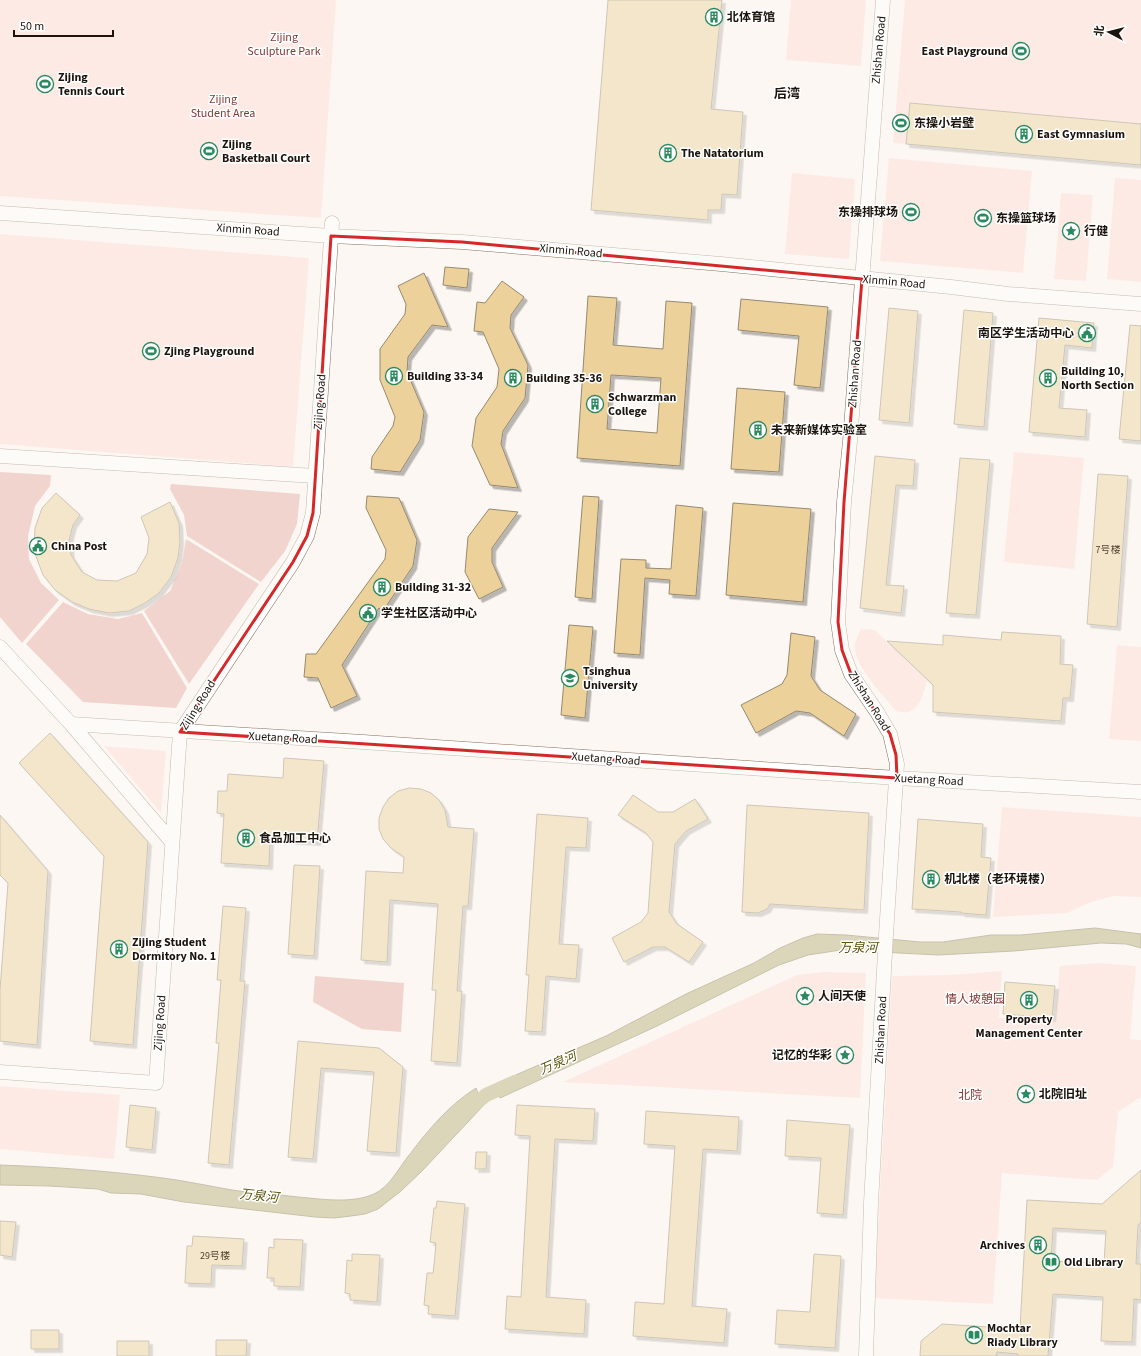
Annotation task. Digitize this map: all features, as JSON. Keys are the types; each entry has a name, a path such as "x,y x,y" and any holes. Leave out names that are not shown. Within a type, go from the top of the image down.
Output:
{"street":[{"name":"Zhishan Road","path":"866,1356 872,1203 886,935 898,764 890,734 851,674 842,650 838,622 844,502 850,441 883,0"},
{"name":"Xinmin Road","path":"0,213 331,229 470,243 721,264 1015,295 1141,304"},
{"name":"Zijing Road","path":"0,1072 156,1083 180,732 294,562 308,536 313,514 331,229"},
{"path":"0,456 315,476"},
{"path":"0,647 71,724 172,842"},
{"name":"Xuetang Road","path":"71,724 897,778 1141,792"}],"highlighted area":[{"path":"331,236 462,242 862,279 844,502 838,622 842,650 851,674 890,734 896,755 897,778 180,732 293,562 307,536 313,513"}],"green space":[{"name":"Zijing Student Area","path":"0,0 336,0 321,218 0,196"},
{"path":"791,0 866,0 861,66 786,60"},
{"name":"East Playground","path":"905,0 1141,0 1141,124 910,103 906,144 893,143"},
{"name":"东操篮球场","path":"889,158 1032,171 1023,273 880,261"},
{"path":"792,173 855,179 849,259 785,254"},
{"path":"1115,178 1141,180 1141,282 1107,279"},
{"path":"1061,193 1093,195 1086,281 1054,279"},
{"name":"Zjing Playground","path":"0,234 309,258 293,467 0,444"},
{"path":"1014,452 1084,458 1074,569 1004,562"},
{"path":"861,629 875,630 927,681 921,700 914,709 909,712 896,711 863,670 855,652 855,644"},
{"path":"1117,645 1141,647 1141,741 1109,739"},
{"path":"104,746 166,751 161,813"},
{"path":"1002,807 1141,817 1141,897 1114,896 1091,902 1067,913 993,917"},
{"name":"北院","path":"1099,963 1136,966 1130,1039 1141,1040 1141,1097 1118,1112 1113,1167 1097,1180 1002,1173 993,1304 874,1298 892,976 949,975 1002,971 999,1018 1055,1022 1060,966"},
{"path":"823,972 866,973 860,1098 563,1082 797,975"},
{"path":"0,1086 120,1095 114,1159 0,1149"}],"shaded area":[{"path":"0,472 51,475 50,486 35,506 28,536 29,559 41,583 59,600 22,643 0,617"},
{"path":"171,484 300,494 297,524 285,551 261,582 187,536 184,515 170,489"},
{"path":"186,539 259,584 189,684 144,611 170,591 182,563"},
{"path":"63,602 88,614 118,619 142,613 187,688 176,708 83,702 26,644"},
{"path":"315,976 404,983 401,1032 362,1029 313,1002"}],"water":[{"path":"1095,928 1141,934 1141,948 1126,944 1101,943 1014,951 938,955 841,950 808,955 779,965 655,1027 500,1098 495,1086 497,1083 606,1036 686,994 754,963 780,948 803,938 817,934 846,935 920,942 943,942 991,935 1021,935"},
{"path":"476,1088 483,1106 422,1171 401,1191 378,1209 365,1214 334,1218 315,1217 184,1202 141,1194 111,1193 98,1189 0,1185 0,1165 122,1173 172,1179 240,1191 317,1199 356,1199 374,1194 385,1187 440,1118 457,1102"}],"building":[{"name":"The Natatorium","path":"608,0 722,0 711,109 743,112 737,195 722,194 721,210 708,210 708,220 591,210"},
{"name":"East Gymnasium","path":"910,103 1141,124 1141,165 906,144"},
{"path":"445,267 469,269 467,288 443,285"},
{"name":"Building 33-34","path":"424,273 448,327 432,325 408,357 407,372 424,412 420,440 400,472 371,469 372,457 393,426 395,417 380,380 380,349 405,314 406,304 398,286"},
{"name":"Building 35-36","path":"502,281 524,297 511,315 510,328 528,365 525,398 503,431 501,444 518,488 490,485 472,446 476,418 497,387 499,369 483,332 474,331 477,302 485,303"},
{"name":"Schwarzman College","path":"588,296 617,298 613,345 663,349 666,301 692,303 680,466 577,458","holes":["611,375 661,378 657,433 607,429"]},
{"path":"741,299 828,307 820,388 794,385 799,336 738,330"},
{"path":"889,308 918,311 909,423 879,420"},
{"path":"964,310 993,313 984,427 954,424"},
{"name":"Building 10, North Section","path":"1039,318 1094,323 1092,348 1065,345 1059,408 1087,410 1085,437 1029,432"},
{"path":"1130,325 1141,326 1141,441 1119,439"},
{"name":"未来新媒体实验室","path":"737,388 785,392 779,472 731,469"},
{"path":"875,456 915,460 913,486 896,485 886,585 904,586 901,613 860,608"},
{"path":"960,458 990,460 976,615 946,613"},
{"path":"1098,474 1128,476 1117,627 1087,624"},
{"path":"56,493 80,515 73,525 69,540 71,555 82,572 97,580 117,581 136,573 147,554 149,538 141,517 170,502 179,523 180,541 178,558 171,577 159,593 145,603 129,611 109,613 89,609 72,602 55,590 43,575 34,551 35,528 42,508"},
{"name":"Building 31-32","path":"367,496 399,498 417,540 413,566 383,611 379,608 342,665 357,696 331,708 318,678 304,677 306,654 316,654 385,559 386,550 366,508"},
{"path":"583,496 599,497 592,599 575,597"},
{"path":"733,503 811,509 803,602 726,595"},
{"path":"676,505 703,508 696,596 669,594 670,580 645,578 640,655 614,653 621,559 646,560 646,568 671,569"},
{"path":"489,509 518,512 492,548 492,562 503,587 479,599 465,572 468,537"},
{"path":"569,625 593,627 585,718 561,715"},
{"path":"1002,632 1061,636 1060,664 1073,665 1070,698 1063,698 1061,721 933,712 933,685 887,641 943,645 943,635 1001,640"},
{"path":"791,633 815,637 811,676 820,690 856,714 844,736 810,713 796,711 756,733 741,705 782,684 787,675"},
{"name":"Zijing Student Dormitory No. 1","path":"50,733 148,842 133,1045 90,1041 104,856 19,763"},
{"path":"284,758 324,761 317,842 270,839 269,866 221,863 224,814 217,813 218,791 227,791 228,774 283,778"},
{"path":"409,788 421,789 431,793 439,800 445,810 448,827 474,829 468,906 463,906 457,991 462,991 457,1063 431,1061 436,990 432,990 438,904 390,900 387,962 361,960 366,871 403,873 404,857 391,848 383,839 379,829 379,818 383,807 389,798 398,791"},
{"path":"633,795 658,812 673,812 695,799 708,819 686,831 675,844 669,912 677,924 703,942 689,962 665,947 653,947 624,962 612,938 641,922 648,913 653,842 646,833 618,815"},
{"path":"747,805 869,813 864,910 770,904 767,909 758,913 742,912"},
{"path":"537,814 588,818 586,848 566,847 559,944 579,945 576,979 546,976 542,1032 525,1031 529,975 526,975"},
{"path":"0,815 48,871 37,1045 0,1041 0,990 8,883 0,875"},
{"path":"918,819 983,824 981,857 991,858 986,915 912,909"},
{"path":"294,865 320,866 314,956 288,954"},
{"path":"223,906 246,908 240,981 245,981 229,1165 208,1163 219,1043 216,1043 221,980 217,980"},
{"name":"Property Management Center","path":"1005,982 1055,986 1052,1018 1003,1014"},
{"path":"298,1041 379,1048 403,1067 396,1153 367,1151 374,1072 321,1068 313,1159 288,1157"},
{"path":"130,1105 156,1108 152,1150 126,1147"},
{"path":"517,1105 595,1109 593,1141 555,1139 546,1297 586,1300 584,1334 505,1329 507,1296 521,1297 530,1136 515,1135"},
{"path":"646,1111 739,1117 737,1151 703,1149 692,1306 727,1309 724,1343 633,1336 635,1302 664,1304 675,1146 644,1144"},
{"path":"787,1120 850,1125 843,1215 817,1213 821,1158 785,1156"},
{"path":"476,1152 487,1152 486,1169 475,1169"},
{"name":"Old Library","path":"1141,1170 1141,1223 1138,1225 1136,1264 1141,1264 1141,1300 1134,1299 1132,1342 1101,1341 1103,1297 1053,1294 1048,1356 1018,1356 1018,1354 997,1352 996,1356 920,1356 921,1341 942,1324 1020,1329 1027,1200 1102,1204","holes":["1053,1228 1106,1231 1104,1263 1051,1261"]},
{"path":"437,1201 465,1204 455,1316 428,1314 429,1306 424,1305 427,1273 433,1273 434,1265 436,1243 430,1242 434,1208 436,1208"},
{"path":"0,1221 16,1222 12,1257 0,1255"},
{"path":"193,1236 244,1239 242,1266 212,1265 211,1284 185,1283 187,1246 192,1246"},
{"path":"274,1239 303,1240 300,1287 274,1286 274,1278 267,1278 269,1247 274,1248"},
{"path":"352,1254 380,1255 377,1302 350,1300 350,1294 345,1293 347,1260 352,1261"},
{"path":"814,1254 841,1256 835,1348 775,1344 777,1310 810,1312"},
{"path":"31,1330 59,1330 59,1349 31,1349"},
{"path":"216,1340 247,1340 246,1356 216,1356"},
{"path":"117,1341 149,1341 149,1356 117,1356"}],"waterway":[{"name":"万泉河","path":"466,1111 486,1095 515,1082"}],"place":[{"name":"北体育馆","path":"714,17"},
{"name":"East Playground","path":"1021,51"},
{"name":"Zijing Tennis Court","path":"45,84"},
{"name":"东操小岩壁","path":"901,123"},
{"name":"East Gymnasium","path":"1024,134"},
{"name":"Zijing Basketball Court","path":"209,151"},
{"name":"The Natatorium","path":"668,153"},
{"name":"东操排球场","path":"911,212"},
{"name":"东操篮球场","path":"983,218"},
{"name":"行健","path":"1071,231"},
{"name":"南区学生活动中心","path":"1087,333"},
{"name":"Zjing Playground","path":"151,351"},
{"name":"Building 33-34","path":"394,376"},
{"name":"Building 35-36","path":"513,378"},
{"name":"Building 10, North Section","path":"1048,378"},
{"name":"Schwarzman College","path":"595,404"},
{"name":"未来新媒体实验室","path":"758,430"},
{"name":"China Post","path":"38,546"},
{"name":"Building 31-32","path":"382,587"},
{"name":"学生社区活动中心","path":"368,613"},
{"name":"Tsinghua University","path":"570,678"},
{"name":"食品加工中心","path":"246,838"},
{"name":"机北楼（老环境楼）","path":"931,879"},
{"name":"Zijing Student Dormitory No. 1","path":"119,949"},
{"name":"人间天使","path":"805,996"},
{"name":"Property Management Center","path":"1029,1000"},
{"name":"记忆的华彩","path":"845,1055"},
{"name":"北院旧址","path":"1026,1094"},
{"name":"Archives","path":"1038,1245"},
{"name":"Old Library","path":"1051,1262"},
{"name":"Mochtar Riady Library","path":"974,1335"}],"district":[{"name":"后湾","path":"787,94"}],"park label":[{"name":"Zijing Sculpture Park","path":"284,44"},
{"name":"情人坡憩园","path":"975,999"}]}
